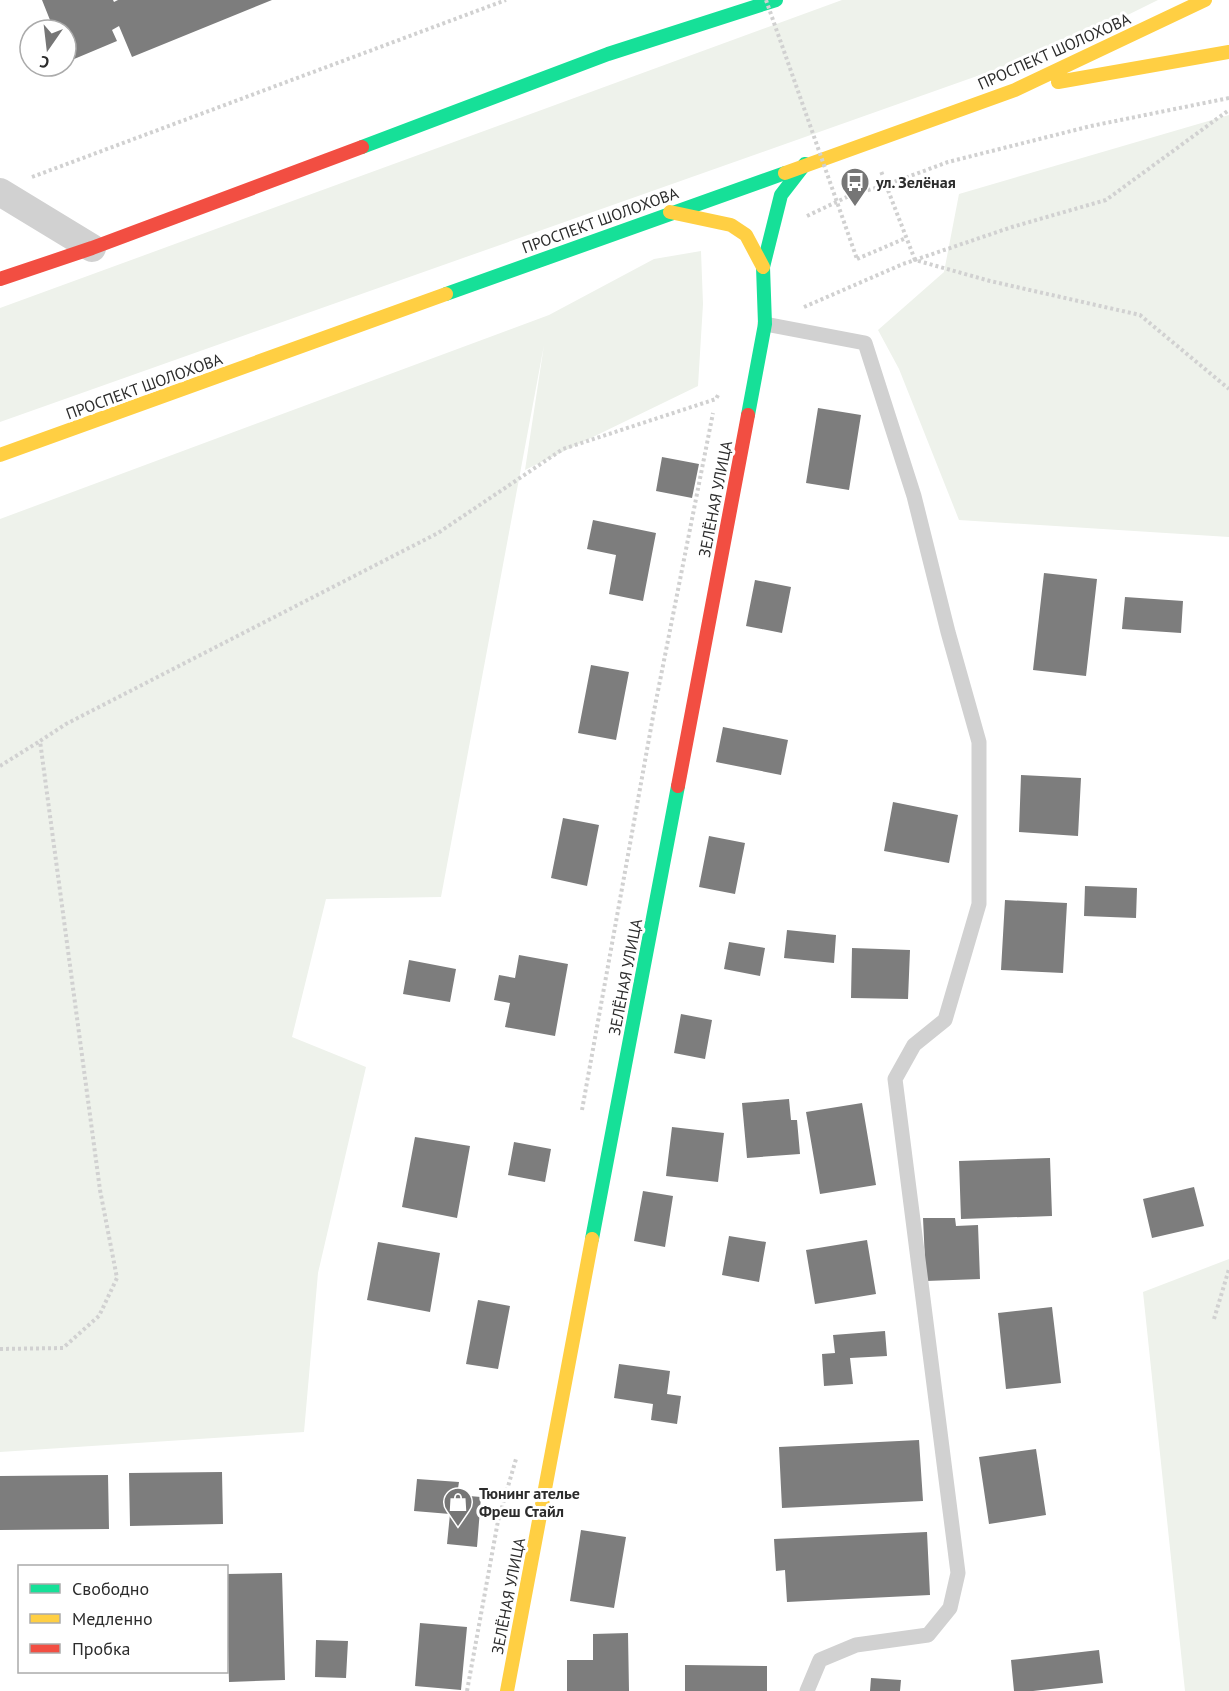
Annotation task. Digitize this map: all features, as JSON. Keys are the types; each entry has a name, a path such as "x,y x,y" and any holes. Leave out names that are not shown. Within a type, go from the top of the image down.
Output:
{"main road":[{"path":"0,279 92,248 608,54 776,0"},
{"name":"ПРОСПЕКТ ШОЛОХОВА","path":"0,455 670,212 1015,90 1205,0"},
{"path":"1015,90 1229,52"},
{"name":"ЗЕЛЁНАЯ УЛИЦА","path":"507,1691 765,324 763,267 782,195 805,164"},
{"name":"ЗЕЛЁНАЯ УЛИЦА","path":"670,212 731,225 746,235 763,267"}],"street":[{"path":"11,187 92,248"}],"lane":[{"path":"765,324 865,343 914,496 948,632 979,741 980,904 945,1020 914,1046 895,1079 958,1573 950,1608 928,1635 856,1645 820,1660 807,1691"}],"path":[{"path":"11,187 507,0"},
{"path":"766,0 857,259 906,238"},
{"path":"915,260 886,185 948,162 1069,131 1229,98"},
{"path":"765,324 915,260 1012,227 1106,200 1229,110"},
{"path":"915,260 990,281 1140,315 1229,389"},
{"path":"0,766 66,724 438,533 563,449 716,399 722,390"},
{"path":"0,1349 63,1348 99,1316 117,1278 100,1190 40,741"},
{"path":"1214,1319 1229,1269"}],"shaded area":[{"path":"842,0 1158,0 1073,42 0,422 0,308"},
{"path":"1229,115 1229,537 959,520 899,369 878,330 944,272 959,194"},
{"path":"701,251 703,304 698,386 525,470 544,345 441,897 326,899 292,1037 366,1067 318,1273 304,1432 0,1452 0,519 549,315 654,259"},
{"path":"1229,1259 1229,1691 1185,1691 1143,1292"}],"building":[{"path":"42,0 113,0 114,2 118,0 272,0 132,57 119,26 112,30 117,41 78,57 78,18 49,18"},
{"path":"818,408 861,415 849,490 806,483"},
{"path":"662,457 699,464 692,498 656,491"},
{"path":"593,520 656,533 643,601 609,594 616,555 587,549"},
{"path":"1044,573 1097,579 1086,676 1033,670"},
{"path":"755,580 791,587 782,633 746,626"},
{"path":"1125,597 1183,601 1181,633 1122,629"},
{"path":"591,665 629,672 616,740 578,733"},
{"path":"723,727 788,740 781,775 716,762"},
{"path":"1021,775 1081,778 1078,836 1019,832"},
{"path":"893,802 958,815 949,863 884,851"},
{"path":"563,818 599,825 587,886 551,878"},
{"path":"709,836 745,843 735,894 699,887"},
{"path":"1085,886 1137,888 1136,918 1084,916"},
{"path":"1005,900 1067,903 1063,973 1001,970"},
{"path":"787,930 836,935 834,963 784,958"},
{"path":"729,942 765,948 760,976 724,969"},
{"path":"852,948 910,950 908,999 851,998"},
{"path":"519,955 568,964 555,1036 505,1027 510,1003 494,1000 499,975 515,978"},
{"path":"409,960 456,969 450,1002 403,994"},
{"path":"681,1014 712,1020 705,1059 674,1053"},
{"path":"789,1099 791,1120 797,1120 800,1154 747,1158 742,1103"},
{"path":"862,1103 876,1185 820,1194 806,1112"},
{"path":"672,1127 724,1133 718,1182 666,1176"},
{"path":"415,1137 470,1146 457,1218 402,1207"},
{"path":"514,1142 551,1149 545,1182 508,1175"},
{"path":"1050,1158 1052,1216 961,1219 959,1161"},
{"path":"1194,1187 1204,1226 1152,1238 1143,1199"},
{"path":"643,1191 673,1196 665,1247 634,1241"},
{"path":"923,1218 955,1218 956,1226 978,1225 980,1279 926,1281"},
{"path":"729,1236 766,1242 759,1282 722,1275"},
{"path":"867,1240 876,1294 815,1304 806,1250"},
{"path":"378,1242 440,1253 430,1312 367,1300"},
{"path":"478,1300 510,1306 498,1369 466,1364"},
{"path":"1052,1307 1061,1383 1006,1389 998,1313"},
{"path":"885,1331 887,1356 850,1358 853,1384 824,1386 822,1354 835,1353 833,1335"},
{"path":"619,1364 670,1371 667,1394 681,1396 677,1424 651,1420 653,1404 614,1398"},
{"path":"919,1440 923,1501 782,1508 779,1447"},
{"path":"1036,1449 1046,1515 989,1524 979,1457"},
{"path":"222,1472 223,1524 130,1526 129,1473"},
{"path":"108,1475 109,1529 0,1530 0,1476"},
{"path":"417,1479 459,1482 457,1495 481,1497 477,1547 447,1544 450,1514 414,1511"},
{"path":"581,1530 626,1537 614,1608 570,1601"},
{"path":"927,1532 930,1595 787,1602 785,1570 776,1571 774,1539"},
{"path":"282,1573 285,1680 229,1682 228,1574"},
{"path":"420,1623 467,1627 461,1690 415,1686"},
{"path":"628,1633 629,1691 567,1691 567,1660 593,1660 593,1634"},
{"path":"316,1640 348,1641 346,1678 315,1677"},
{"path":"1099,1650 1103,1683 1014,1691 1011,1660"},
{"path":"685,1665 767,1666 767,1691 685,1691"},
{"path":"871,1678 901,1680 900,1691 870,1691"}],"traffic: fast":[{"path":"362,147 608,54 776,0"},
{"path":"748,415 765,324 763,267 781,195 805,164"},
{"path":"446,294 785,173"},
{"path":"592,1239 678,786"}],"traffic: slow":[{"path":"785,173 1015,90 1205,0"},
{"path":"1058,82 1229,52"},
{"path":"670,212 731,225 746,235 763,267"},
{"path":"0,455 446,294"},
{"path":"507,1691 592,1239"}],"traffic: jam":[{"path":"0,279 92,248 362,147"},
{"path":"678,786 748,415"}],"place":[{"name":"ул. Зелёная","path":"855,208"},
{"name":"Тюнинг ателье Фреш Стайл","path":"458,1528"}]}
